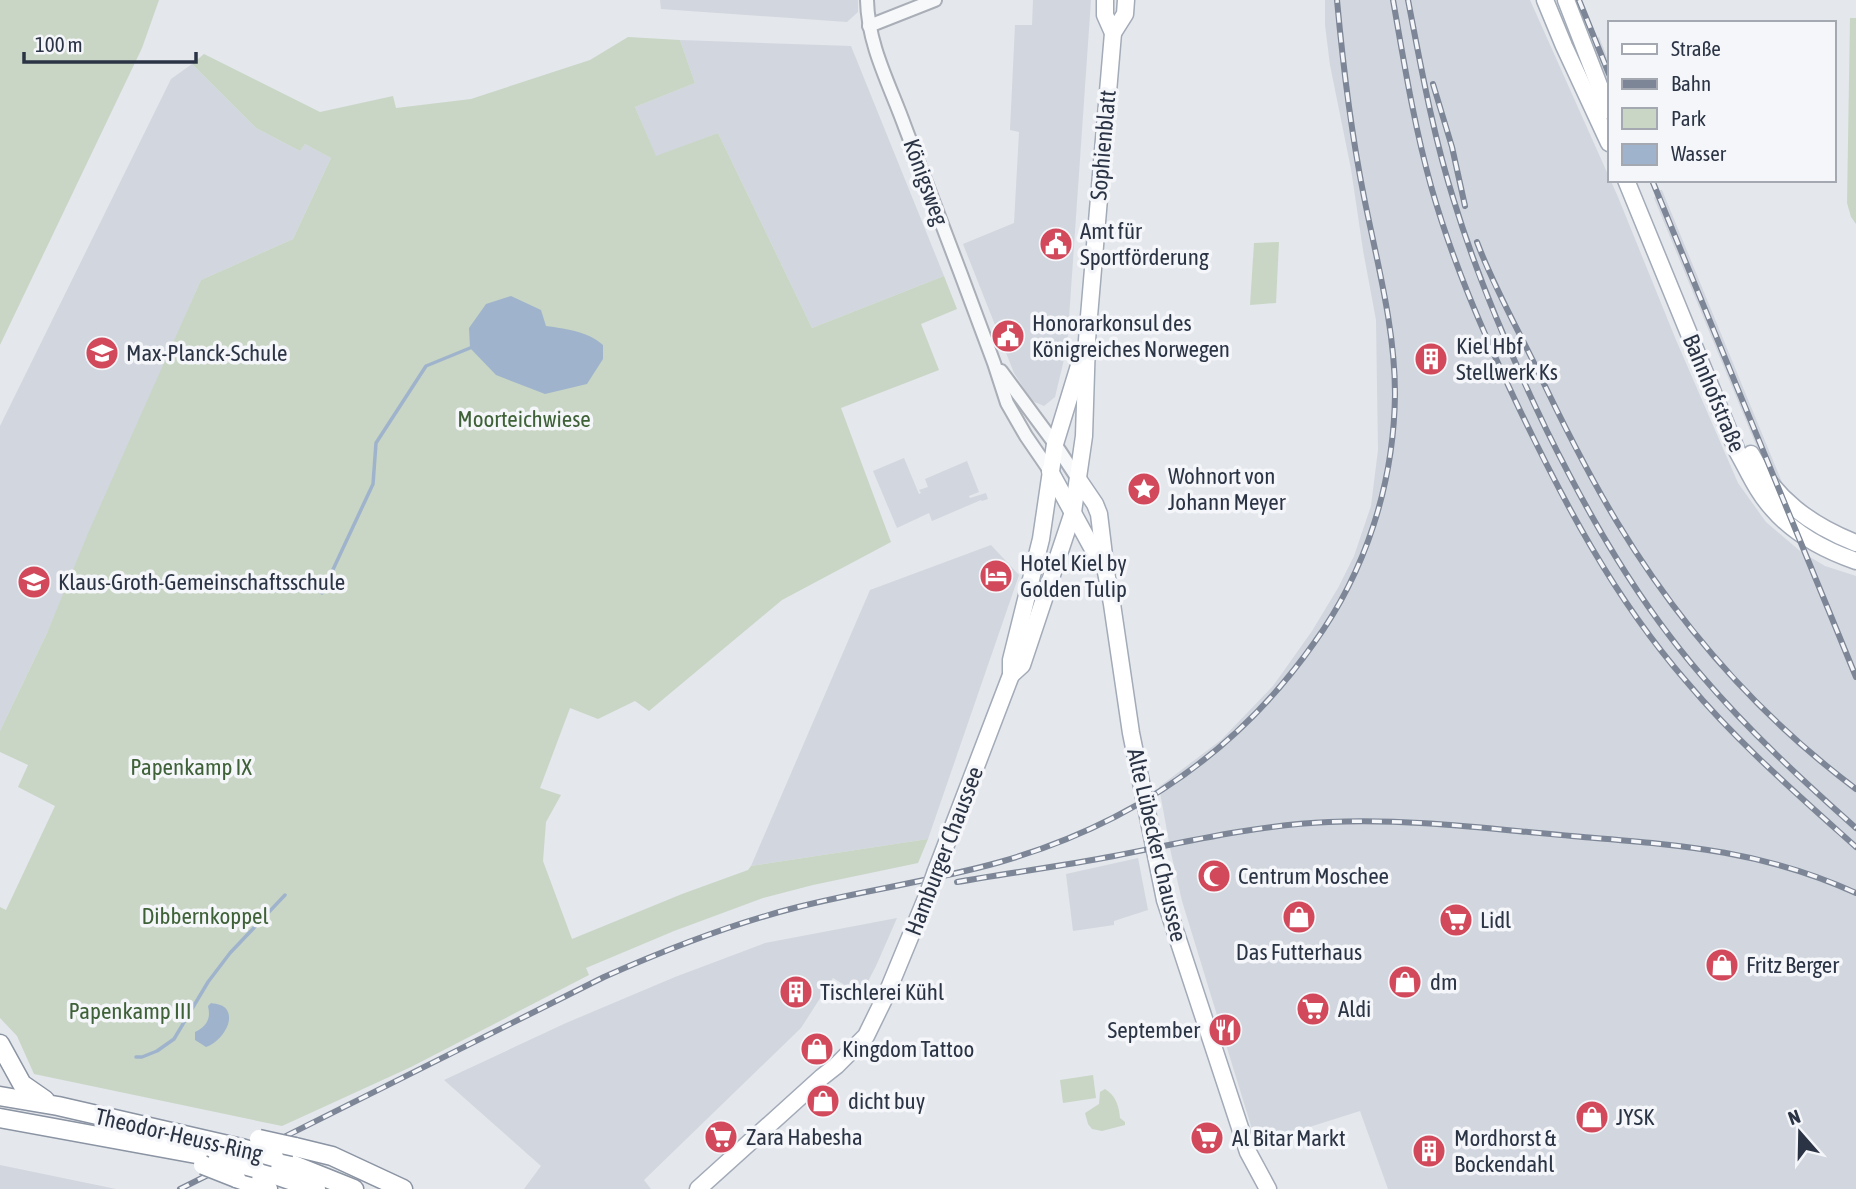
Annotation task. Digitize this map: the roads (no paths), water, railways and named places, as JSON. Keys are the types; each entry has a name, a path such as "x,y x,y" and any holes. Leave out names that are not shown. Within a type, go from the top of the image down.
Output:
{"highway":[{"path":"0,1044 22,1084 58,1106"},
{"name":"Theodor-Heuss-Ring","path":"0,1096 58,1106 241,1148 274,1157 354,1189"},
{"name":"Theodor-Heuss-Ring","path":"0,1118 254,1168 316,1189"},
{"path":"173,1132 259,1139 332,1156 403,1189"},
{"path":"211,1161 236,1178 268,1189"}],"main road":[{"name":"Sophienblatt","path":"1105,0 1105,15 1113,33"},
{"name":"Sophienblatt","path":"1073,512 1084,436 1087,340 1113,33 1125,14 1126,0"},
{"path":"1545,0 1608,141"},
{"path":"1566,0 1608,108"},
{"name":"Bahnhofstraße","path":"1627,182 1737,451 1758,488 1772,508 1795,531 1816,545 1856,561"},
{"name":"Bahnhofstraße","path":"1638,182 1755,462 1773,488 1798,512 1820,527 1856,543"},
{"name":"Sophienblatt","path":"1050,471 1055,444 1087,340"},
{"name":"Alte Lübecker Chaussee","path":"1050,471 1106,572"},
{"name":"Hamburger Chaussee","path":"698,1189 822,1077 828,1063 860,1029 871,1024 887,993 1011,676 1011,660 1043,528 1050,471"},
{"name":"Alte Lübecker Chaussee","path":"1078,479 1099,514 1131,733 1166,900 1248,1152 1268,1189"},
{"name":"Hamburger Chaussee","path":"1011,676 1022,664 1073,512"}],"street":[{"name":"Königsweg","path":"867,0 874,50 897,103 1007,403 1050,471"},
{"path":"869,26 935,0"},
{"name":"Königsweg","path":"994,363 1078,479"}],"water":[{"path":"511,296 541,310 546,326 583,334 603,345 603,359 587,384 545,394 496,375 470,348 469,328 486,304"},
{"path":"211,1003 226,1008 229,1021 220,1037 206,1047 195,1040 195,1032 207,1022 208,1006"}],"waterway":[{"path":"322,593 373,484 376,443 426,366 470,348"},
{"path":"136,1057 157,1051 174,1039 208,982 230,953 285,895"}],"railway":[{"path":"180,1189 604,977 675,947 748,921 798,907 1000,862 1093,828 1176,780 1250,719 1314,643 1348,586 1374,525 1383,493 1393,427 1395,394 1392,345 1355,148 1337,0"},
{"path":"1393,0 1419,140 1448,242 1504,376 1571,512 1636,616 1686,681 1747,746 1856,847"},
{"path":"1408,0 1434,126 1463,230 1508,346 1580,496 1636,589 1702,676 1776,755 1856,828"},
{"path":"1579,0 1608,72"},
{"path":"1433,84 1452,147 1465,206"},
{"path":"1653,182 1856,677"},
{"path":"1477,242 1497,290 1575,446 1641,560 1667,597 1724,667 1787,731 1856,789"},
{"path":"957,882 1094,860 1248,830 1361,821 1456,825 1688,847 1788,868 1856,893"}],"place":[{"name":"Amt für Sportförderung","path":"1056,244"},
{"name":"Honorarkonsul des Königreiches Norwegen","path":"1008,336"},
{"name":"Max-Planck-Schule","path":"102,353"},
{"name":"Kiel Hbf Stellwerk Ks","path":"1431,359"},
{"name":"Wohnort von Johann Meyer","path":"1144,489"},
{"name":"Hotel Kiel by Golden Tulip","path":"996,576"},
{"name":"Klaus-Groth-Gemeinschaftsschule","path":"34,582"},
{"name":"Centrum Moschee","path":"1214,876"},
{"name":"Das Futterhaus","path":"1299,917"},
{"name":"Lidl","path":"1456,920"},
{"name":"Fritz Berger","path":"1722,965"},
{"name":"dm","path":"1405,982"},
{"name":"Tischlerei Kühl","path":"796,992"},
{"name":"Aldi","path":"1313,1009"},
{"name":"September","path":"1225,1030"},
{"name":"Kingdom Tattoo","path":"817,1049"},
{"name":"dicht buy","path":"823,1101"},
{"name":"JYSK","path":"1592,1117"},
{"name":"Zara Habesha","path":"721,1137"},
{"name":"Al Bitar Markt","path":"1207,1138"},
{"name":"Mordhorst & Bockendahl","path":"1429,1151"}],"park label":[{"name":"Moorteichwiese","path":"524,419"},
{"name":"Papenkamp IX","path":"191,767"},
{"name":"Dibbernkoppel","path":"205,916"},
{"name":"Papenkamp III","path":"130,1011"}]}
